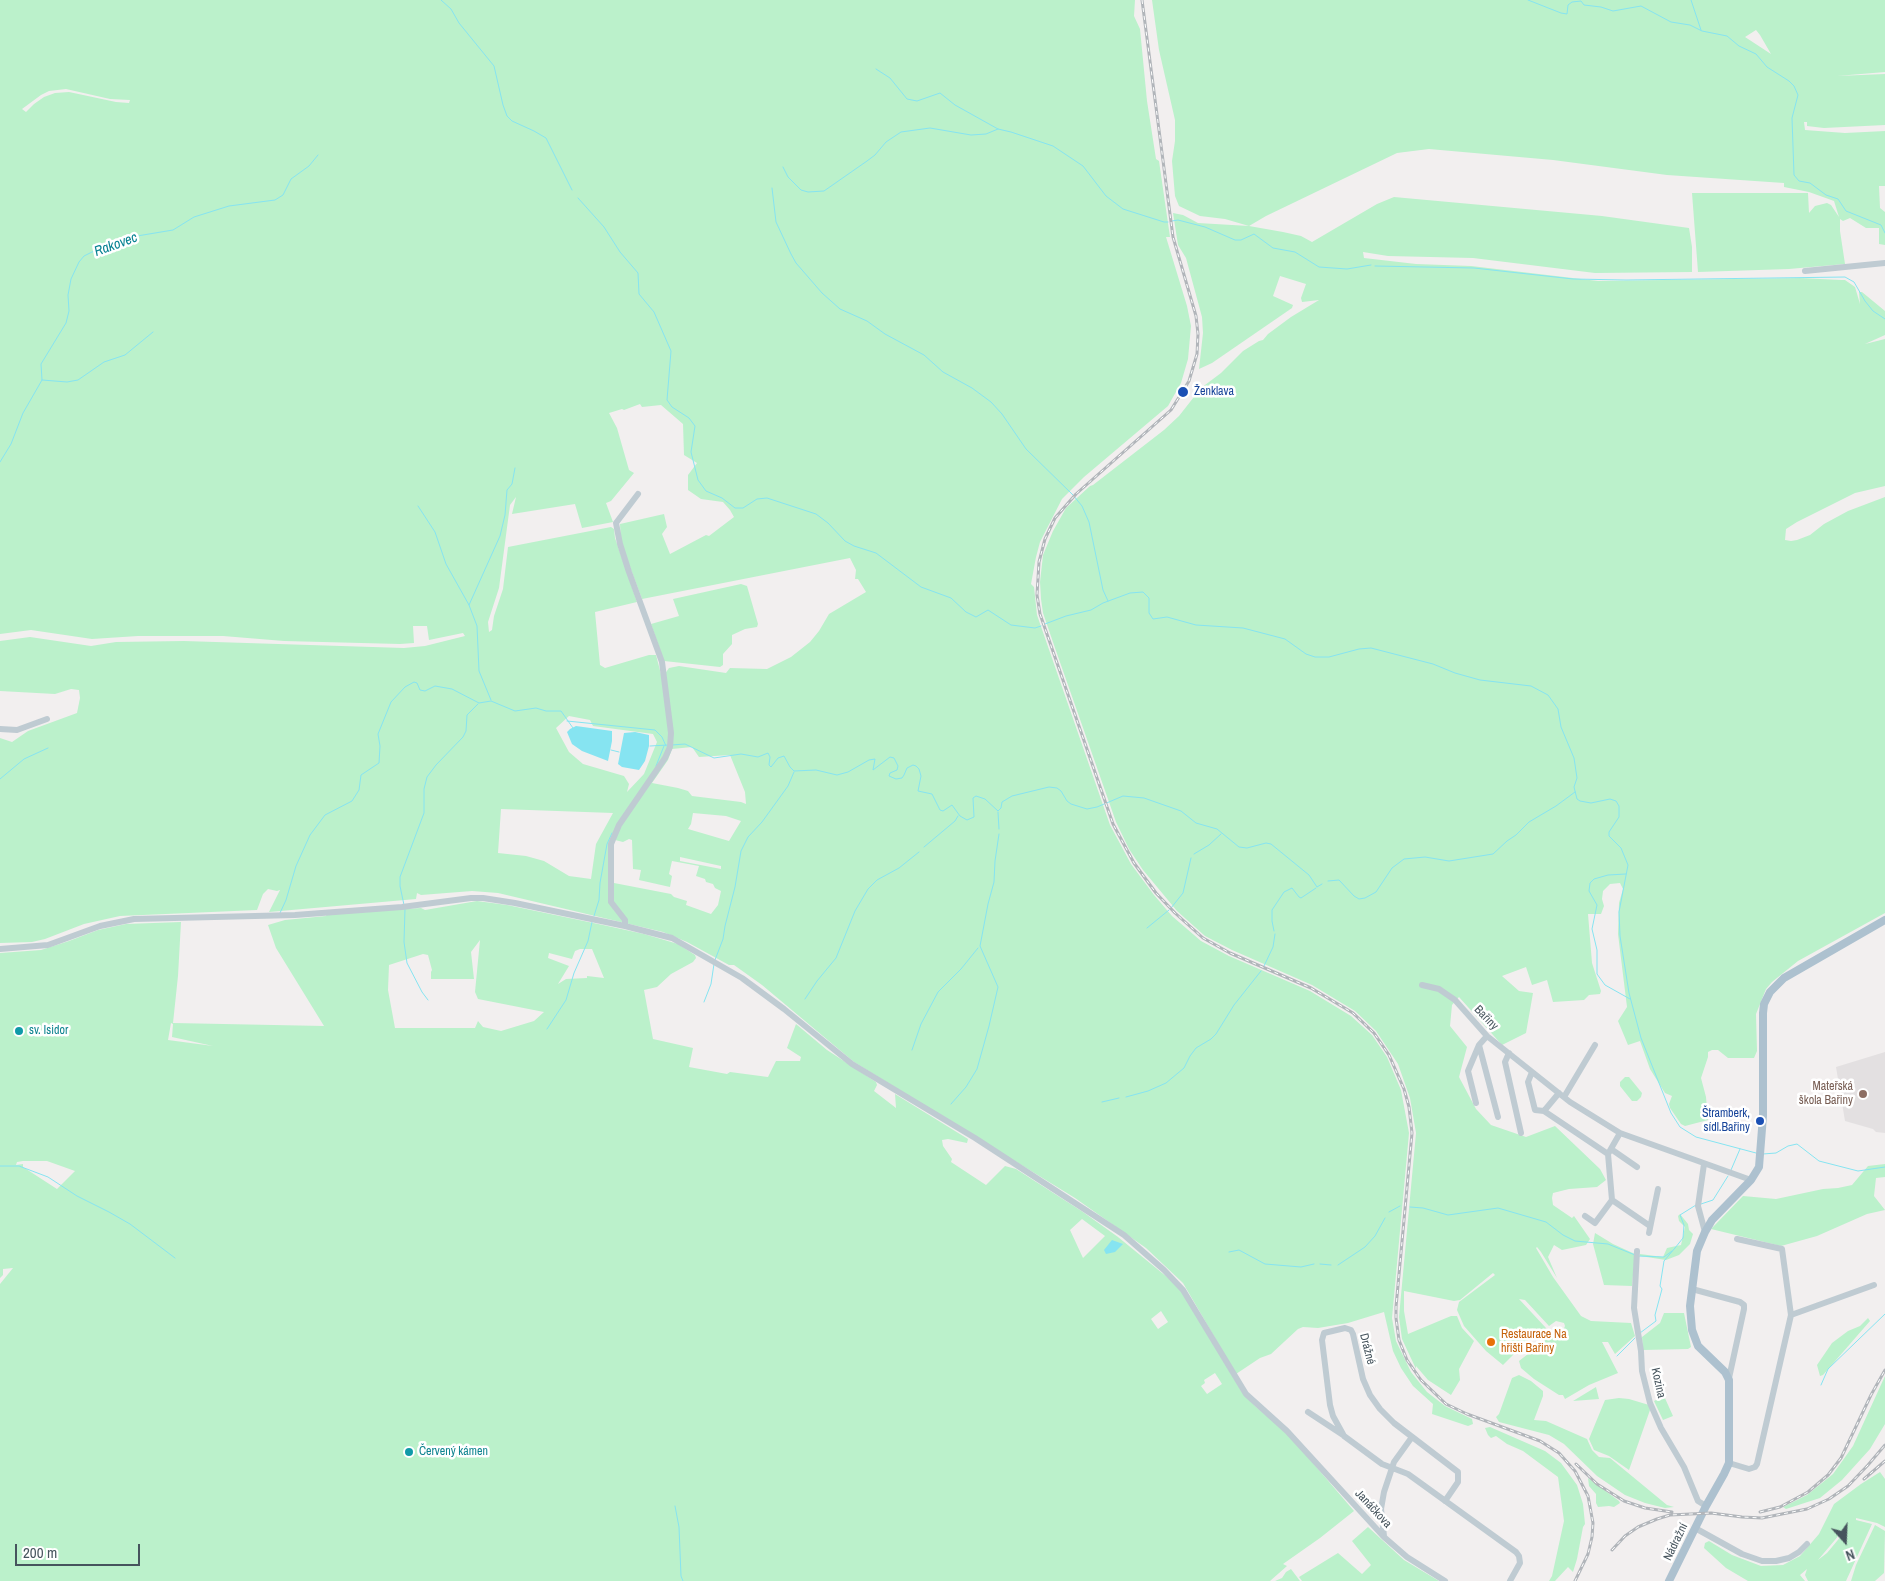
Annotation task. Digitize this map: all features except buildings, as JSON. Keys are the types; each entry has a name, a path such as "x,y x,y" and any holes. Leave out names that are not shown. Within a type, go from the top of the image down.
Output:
{"main road":[{"path":"1704,1510 1729,1463 1729,1378 1702,1351 1695,1340 1691,1319 1692,1289 1697,1251 1704,1232 1712,1220 1758,1171 1763,1116 1763,1013 1768,995 1775,985 1790,974 1885,920"},
{"name":"Nádražní","path":"1669,1581 1704,1510"}],"street":[{"path":"1805,271 1885,263"},
{"path":"625,926 625,920 611,902 610,844 619,825 665,758 670,748 671,733 662,662 628,572 616,523 638,494"},
{"path":"0,729 17,730 47,719"},
{"name":"Janáčkova","path":"0,949 48,945 100,926 134,919 295,915 402,907 471,898 506,901 625,926 680,942 742,978 852,1064 997,1152 1124,1235 1164,1270 1183,1290 1242,1389 1256,1404 1279,1423 1384,1537 1407,1557 1445,1581"},
{"name":"Bařiny","path":"1422,985 1440,989 1455,1000 1487,1036 1561,1095 1620,1133 1751,1180"},
{"path":"1476,1103 1468,1071 1479,1045 1487,1036"},
{"path":"1479,1045 1498,1117"},
{"path":"1544,1111 1561,1095 1595,1045"},
{"path":"1509,1053 1505,1062 1520,1133"},
{"path":"1532,1072 1528,1082 1535,1110 1544,1111 1637,1167"},
{"path":"1585,1216 1596,1223 1612,1200 1609,1151 1620,1133"},
{"path":"1704,1164 1698,1206 1704,1232"},
{"path":"1649,1234 1658,1190"},
{"path":"1612,1200 1650,1226"},
{"path":"1729,1463 1749,1469 1757,1464 1791,1315 1782,1249 1737,1239"},
{"name":"Kozina","path":"1637,1251 1634,1308 1641,1351 1642,1371 1650,1402 1661,1428 1684,1467 1695,1496 1704,1510"},
{"path":"1791,1315 1874,1285"},
{"path":"1692,1289 1740,1302 1744,1305 1729,1378"},
{"name":"Drážné","path":"1344,1436 1333,1416 1328,1394 1322,1340 1324,1333 1347,1328 1353,1334 1363,1380 1370,1394 1385,1415 1458,1472 1458,1482 1445,1501"},
{"name":"Drážné","path":"1308,1412 1382,1464 1402,1470 1518,1554 1520,1563 1510,1581"},
{"path":"1326,1424 1333,1416"},
{"path":"1384,1537 1382,1500 1397,1458 1412,1437"},
{"path":"1695,1528 1742,1554 1762,1561 1776,1561 1789,1558 1800,1552 1807,1544"}],"shaded area":[{"name":"Mateřská škola Bařiny","path":"1885,1052 1885,1133 1876,1132 1873,1129 1845,1121 1836,1067"}],"green space":[{"path":"0,0 1135,0 1134,16 1140,29 1147,101 1156,159 1159,161 1170,237 1166,237 1187,306 1191,326 1188,359 1181,383 1168,406 1084,477 1062,499 1040,542 1036,557 1031,584 1034,587 1037,615 1110,825 1131,864 1154,895 1172,916 1201,941 1229,956 1310,991 1351,1016 1372,1035 1387,1057 1401,1090 1409,1133 1392,1318 1396,1341 1411,1372 1427,1392 1445,1406 1472,1419 1473,1424 1468,1426 1432,1414 1433,1404 1413,1386 1393,1351 1384,1312 1348,1323 1298,1329 1271,1354 1260,1358 1236,1374 1183,1283 1146,1248 1075,1198 854,1062 762,985 734,965 729,965 687,942 663,932 498,893 472,891 421,895 417,893 416,899 269,912 280,890 268,889 263,894 257,910 120,916 84,924 32,942 0,943 0,738 12,742 28,731 77,713 80,698 79,690 71,689 55,694 0,691 0,641 30,637 91,646 116,642 184,641 404,648 425,646 465,636 463,633 429,640 427,626 413,626 414,643 400,644 284,641 223,636 138,636 92,639 31,630 0,634","holes":["66,89 110,99 130,100 129,103 116,102 69,92 55,93 44,97 26,112 22,109 49,91","640,404 642,407 661,405 683,424 684,455 697,463 688,475 688,490 701,499 723,502 734,517 709,536 706,535 670,554 662,534 667,527 664,514 620,524 621,543 642,599 850,558 856,570 855,579 858,579 866,592 829,614 810,642 791,657 767,669 730,668 726,673 679,666 669,668 662,678 656,655 649,655 605,668 600,665 595,612 637,602 615,538 614,529 611,527 508,547 503,589 494,616 492,630 489,632 488,622 499,588 510,505 516,497 512,514 575,504 582,528 613,522 606,503 611,501 634,473 629,470 617,428 609,413","569,716 590,720 593,726 653,734 657,742 644,774 627,792 629,784 624,776 583,764 569,752 556,728","692,747 699,757 730,755 745,792 746,804 692,796 688,791 652,783 668,760 672,749","501,809 613,813 596,844 591,879 569,876 544,861 526,856 498,853","693,813 726,816 741,821 729,841 688,829","629,839 632,840 633,869 641,870 639,880 670,887 672,876 669,874 672,861 699,866 696,876 705,879 706,882 713,884 715,888 721,891 718,905 711,914 686,905 687,901 674,897 671,894 614,883 615,840 623,842","680,857 721,866 721,869 680,861"]},
{"path":"1152,0 1885,0 1885,72 1837,76 1885,74 1885,125 1824,128 1807,126 1807,122 1804,122 1805,130 1845,133 1885,131 1885,186 1879,186 1880,208 1885,212 1885,245 1879,244 1879,228 1866,228 1850,218 1843,221 1840,219 1845,264 1789,269 1698,272 1692,193 1808,193 1809,213 1815,206 1827,203 1831,205 1839,217 1834,201 1809,192 1784,187 1784,183 1667,175 1553,160 1429,149 1397,153 1249,226 1225,219 1200,216 1179,206 1175,196 1172,161 1175,141 1175,120 1159,50","holes":["1756,30 1771,54 1745,37"]},
{"path":"1394,197 1602,216 1689,228 1692,247 1692,272 1595,273 1473,258 1388,256 1363,252 1364,258 1416,264 1471,266 1598,281 1800,278 1845,280 1855,287 1860,304 1859,292 1862,292 1885,311 1885,335 1865,344 1885,339 1885,486 1855,493 1797,522 1786,529 1785,540 1797,540 1810,535 1824,524 1848,511 1885,497 1885,913 1798,961 1772,982 1766,989 1756,1014 1757,1051 1754,1058 1728,1058 1718,1050 1708,1052 1701,1078 1706,1097 1708,1120 1685,1126 1681,1124 1670,1108 1669,1104 1672,1096 1665,1093 1650,1069 1640,1041 1628,1045 1618,1021 1627,1007 1618,934 1619,903 1623,889 1620,883 1610,884 1603,891 1602,899 1604,906 1601,914 1588,914 1592,963 1601,991 1600,994 1589,995 1584,1000 1553,1002 1547,980 1532,985 1526,967 1502,976 1519,991 1533,993 1526,1033 1502,1045 1459,997 1452,1005 1450,1026 1467,1047 1459,1077 1476,1109 1491,1125 1526,1137 1555,1126 1600,1169 1606,1180 1597,1187 1569,1189 1553,1193 1553,1205 1572,1218 1574,1216 1590,1239 1586,1245 1562,1250 1554,1245 1548,1257 1557,1278 1541,1252 1536,1248 1553,1277 1581,1316 1591,1321 1631,1323 1635,1336 1615,1354 1608,1342 1602,1342 1618,1373 1589,1385 1565,1399 1563,1395 1559,1395 1534,1379 1521,1368 1519,1361 1528,1354 1541,1354 1544,1351 1543,1342 1553,1332 1563,1331 1564,1323 1556,1321 1549,1326 1525,1300 1519,1299 1546,1328 1543,1331 1540,1328 1503,1365 1486,1351 1464,1326 1457,1310 1459,1302 1495,1275 1493,1273 1460,1300 1454,1301 1404,1291 1404,1311 1408,1334 1451,1316 1457,1316 1462,1328 1474,1341 1459,1369 1460,1380 1451,1395 1428,1380 1416,1366 1416,1369 1402,1339 1399,1317 1416,1133 1410,1098 1398,1064 1376,1031 1355,1011 1312,985 1205,936 1177,911 1143,870 1129,849 1116,822 1043,613 1041,599 1040,582 1043,555 1053,531 1066,508 1090,486 1164,430 1179,416 1201,388 1221,373 1243,351 1263,340 1291,317 1319,300 1302,302 1301,298 1306,284 1280,276 1273,296 1293,305 1292,308 1212,363 1199,369 1203,333 1202,317 1186,258 1178,245 1173,213 1183,215 1198,223 1249,226 1301,236 1312,242 1377,204"},
{"path":"741,584 747,586 758,624 757,627 745,629 732,635 732,644 723,654 723,665 720,667 664,661 651,624 679,616 673,599"},
{"path":"477,901 507,905 644,934 678,944 695,955 696,958 693,962 671,974 657,987 644,990 653,1039 693,1048 689,1067 727,1074 730,1072 768,1077 776,1061 800,1061 801,1057 787,1048 796,1024 827,1050 876,1082 877,1085 874,1091 896,1108 895,1094 968,1139 967,1143 948,1139 942,1140 943,1146 952,1159 951,1162 986,1185 1005,1166 1016,1169 1083,1212 1118,1237 1178,1286 1242,1392 1255,1406 1288,1434 1354,1511 1283,1564 1287,1566 1270,1581 0,1581 0,1284 13,1268 3,1269 3,1275 0,1278 0,953 41,950 98,930 126,924 181,922 173,1023 324,1026 276,948 268,925 285,920 326,916 327,914 421,908 425,910","holes":["480,940 475,992 478,999 544,1012 534,1021 501,1031 483,1027 478,1021 475,1028 395,1028 388,990 389,965 423,954 428,955 432,970 431,979 474,979 471,952","592,949 604,978 587,976 587,978 566,979 558,984 569,966 548,958 549,953 572,959 575,951","171,1023 173,1024 172,1037 213,1046 168,1040","23,1161 47,1161 75,1171 57,1189 23,1167 23,1164 16,1165 17,1162","1082,1219 1105,1236 1083,1258 1070,1230","1161,1311 1168,1322 1158,1329 1151,1319","1215,1373 1222,1384 1207,1394 1201,1386 1205,1383 1204,1380"]},
{"path":"1625,1077 1629,1077 1642,1093 1637,1101 1632,1101 1620,1086 1620,1082"},
{"path":"1885,1164 1885,1177 1876,1178 1874,1196 1885,1210 1867,1214 1817,1236 1781,1246 1711,1229 1743,1196 1776,1199 1852,1185 1868,1166"},
{"path":"1680,1214 1693,1234 1690,1244 1679,1255 1666,1260 1640,1256 1640,1254 1663,1257 1667,1248 1681,1245 1685,1227 1679,1221 1678,1216"},
{"path":"1595,1233 1635,1254 1632,1286 1604,1285 1593,1244"},
{"path":"1664,1313 1684,1313 1691,1347 1688,1349 1643,1350 1642,1337 1660,1323"},
{"path":"1868,1318 1870,1321 1823,1375 1820,1376 1817,1365 1832,1343 1848,1331 1860,1326"},
{"path":"1519,1375 1531,1381 1543,1391 1534,1420 1546,1421 1587,1439 1592,1450 1599,1457 1610,1458 1667,1505 1674,1507 1665,1508 1625,1495 1597,1476 1564,1444 1549,1435 1499,1422 1496,1417 1499,1414 1512,1378"},
{"path":"1885,1376 1885,1424 1870,1449 1842,1480 1820,1498 1786,1509 1783,1507 1807,1495 1833,1474 1853,1446"},
{"path":"1596,1387 1599,1399 1573,1401"},
{"path":"1664,1396 1673,1416 1663,1420 1654,1401"},
{"path":"1619,1398 1649,1405 1650,1410 1629,1470 1609,1456 1594,1450 1589,1439 1605,1400"},
{"path":"1490,1427 1545,1451 1561,1463 1577,1485 1583,1504 1585,1524 1577,1559 1573,1572 1568,1567 1555,1581 1549,1581 1552,1576 1564,1521 1558,1477 1523,1451 1507,1444 1496,1436 1491,1438 1485,1428"},
{"path":"1880,1472 1885,1479 1885,1527 1856,1518 1856,1520 1872,1524 1846,1581 1808,1581 1805,1575 1807,1569 1800,1575 1805,1581 1748,1581 1726,1568 1704,1548 1705,1543 1709,1541 1732,1555 1761,1566 1783,1565 1800,1556 1819,1534 1834,1504","holes":["1840,1534 1842,1535 1827,1553 1818,1560"]},
{"path":"1588,1478 1620,1503 1614,1507 1598,1507 1596,1494 1589,1486"},
{"path":"1875,1525 1885,1531 1884,1573 1875,1581 1851,1581 1856,1565"},
{"path":"1368,1527 1404,1560 1439,1581 1302,1581 1299,1577 1338,1553 1362,1574 1371,1565 1352,1541"},
{"path":"1291,1569 1300,1581 1275,1581 1282,1578"}],"water":[{"path":"576,726 612,731 608,761 582,751 572,744 567,732"},
{"path":"635,732 649,735 649,746 645,761 639,770 622,767 618,764 624,733"},
{"path":"1112,1240 1123,1244 1115,1252 1106,1254 1104,1250"}],"waterway":[{"path":"441,0 451,9 459,23 494,66 507,116 512,121 546,138 572,190"},
{"path":"1528,0 1567,14 1568,5 1572,2 1581,1 1584,5 1613,11 1641,6 1671,22 1690,25 1702,31 1727,36 1739,46 1756,54 1767,67 1789,81 1794,86 1798,95 1792,118 1794,175 1799,181 1810,183 1826,195 1838,199 1846,211 1881,225 1885,233"},
{"path":"1691,0 1701,30"},
{"path":"876,69 890,78 907,99 917,101 940,93 955,105 998,129 1053,146 1083,166 1106,196 1123,209 1168,222"},
{"path":"783,167 788,177 801,190 808,192 824,191 875,155 886,142 901,132 930,128 971,135 986,134 998,129"},
{"name":"Rakovec","path":"0,462 11,444 23,413 42,380 41,364 66,323 69,311 68,295 71,279 84,256 106,245 131,237 173,230 194,217 229,206 275,200 283,195 291,179 309,166 318,155"},
{"path":"772,188 776,222 791,254 796,263 822,293 840,309 867,321 885,334 924,355 943,372 972,388 991,402 1002,414 1026,449 1082,506 1089,522 1103,590 1108,601"},
{"path":"578,198 604,227 620,252 638,273 639,294 654,312 671,351 667,400 672,407 689,418 695,426 691,452 698,480 706,491 722,498 735,508 743,508 757,499 767,498 816,514 828,523 845,541 876,553 921,587 951,598 966,612 976,617 988,610 1011,625 1035,628 1041,626"},
{"path":"1172,221 1178,220 1205,227 1235,240 1241,240 1254,234 1273,248 1295,252 1319,267 1347,269 1371,265"},
{"path":"1375,266 1474,268 1573,279 1845,277 1854,282 1873,311 1885,319"},
{"path":"42,380 67,382 78,380 104,362 125,355 153,332"},
{"path":"491,700 479,671 477,626 469,605 500,536 505,515 507,490 512,484 515,468"},
{"path":"418,506 435,532 446,564 469,605"},
{"path":"1045,624 1066,616 1091,610 1103,603 1130,593 1143,592 1149,598 1149,613 1153,619 1167,617 1196,625 1243,628 1285,639 1306,654 1315,657 1329,657 1359,649 1371,648 1433,664 1480,680 1531,686 1548,695 1558,709 1561,727 1574,758 1577,778 1574,787 1577,799 1591,803 1610,799 1616,801 1619,806 1619,817 1609,832 1609,836 1621,848 1628,865 1619,912 1620,936 1629,993 1641,1038 1671,1113 1680,1127 1696,1137 1756,1153"},
{"path":"280,913 296,866 310,835 325,815 352,801 359,790 361,775 379,763 380,746 378,734 391,702 405,687 414,682 417,683 420,690 425,691 435,686 452,689 479,703 491,701 515,711 536,708 546,711 561,711 573,728"},
{"path":"404,905 400,877 424,813 424,789 427,777 463,737 466,731 467,715 478,704"},
{"path":"567,721 655,730 662,737 666,746"},
{"path":"672,745 685,744 714,758 741,754 758,757 768,753 770,757 769,765 771,767 778,758 784,756 794,771 816,770 837,775 848,772 869,760 875,759 873,770 890,757 894,758 898,766 897,770 890,773 889,776 896,779 902,778 907,768 913,765 916,766 921,776 918,791 932,794 940,810 943,811 952,805 960,816 967,820 974,817 973,798 976,796 985,799 998,811 1001,808 1002,802 1012,796 1049,787 1057,788 1061,791 1071,804 1087,809 1097,807 1123,796 1144,798 1181,811 1196,823 1217,829 1239,847 1247,848 1266,843 1271,844 1309,875 1317,887 1322,884"},
{"path":"650,746 668,745"},
{"path":"656,766 664,746"},
{"path":"0,779 24,759 48,748"},
{"path":"611,750 619,752"},
{"path":"715,960 723,939 741,851 748,837 762,822 788,786 794,772"},
{"path":"1328,881 1339,880 1359,899 1376,892 1392,868 1404,859 1425,857 1449,861 1493,854 1529,822 1575,792"},
{"path":"998,812 999,829"},
{"path":"924,847 955,821 958,816"},
{"path":"594,916 599,900 607,844 612,833"},
{"path":"951,1104 966,1087 977,1069 998,987 980,946 994,882 999,834"},
{"path":"1194,854 1209,845 1221,834"},
{"path":"805,999 836,958 855,911 868,889 877,880 899,868 919,852"},
{"path":"1171,908 1183,893 1191,858"},
{"path":"1626,874 1608,875 1594,879 1590,883 1589,891 1597,905 1592,929 1597,950 1597,974 1605,985 1630,999"},
{"path":"1274,931 1272,910 1284,892 1292,888 1301,898 1316,888"},
{"path":"405,909 404,942 407,963 428,1000"},
{"path":"1147,928 1169,910"},
{"path":"547,1029 566,1000 574,973 588,941 592,922"},
{"path":"1264,966 1273,947 1275,934"},
{"path":"912,1050 921,1024 938,992 961,969 978,948"},
{"path":"704,1002 711,984 714,964"},
{"path":"1126,1097 1148,1091 1166,1083 1184,1068 1196,1048 1216,1034 1234,1005 1261,971"},
{"path":"1102,1102 1119,1098"},
{"path":"1763,1154 1776,1153 1788,1146 1797,1144 1819,1161 1858,1171 1885,1167"},
{"path":"1731,1170 1740,1149"},
{"path":"0,1166 19,1166 48,1177 77,1196 130,1224 175,1258"},
{"path":"1701,1204 1713,1200 1728,1176"},
{"path":"1675,1248 1683,1238 1684,1225 1680,1215 1696,1205"},
{"path":"1389,1212 1400,1206"},
{"path":"1410,1207 1423,1208 1448,1215 1498,1208 1546,1222 1563,1235 1575,1241 1608,1244 1635,1255"},
{"path":"1338,1265 1365,1247 1375,1236 1385,1218"},
{"path":"1640,1333 1656,1321 1655,1315 1662,1289 1660,1286 1664,1261 1675,1248"},
{"path":"1229,1252 1239,1250 1265,1264 1301,1267 1314,1264"},
{"path":"1638,1256 1664,1257 1672,1251"},
{"path":"1320,1264 1331,1265"},
{"path":"1821,1385 1828,1369 1885,1314"},
{"path":"1617,1356 1635,1338"},
{"path":"675,1506 679,1527 681,1576 683,1581"}],"railway":[{"path":"1142,0 1173,237 1196,316 1198,334 1197,354 1189,381 1171,410 1076,494 1055,518 1045,539 1039,562 1037,595 1040,614 1113,824 1134,863 1156,893 1203,938 1230,953 1311,988 1353,1013 1374,1033 1389,1055 1404,1089 1409,1107 1412,1133 1396,1307 1399,1340 1407,1360 1421,1380 1446,1404 1467,1414 1540,1441 1559,1453 1575,1471 1588,1496 1593,1523 1588,1554 1575,1581"},
{"path":"1760,1512 1780,1507 1808,1492 1828,1475 1841,1458 1885,1370"},
{"path":"1612,1550 1625,1536 1638,1527 1670,1515 1711,1513 1762,1518 1807,1509 1829,1499 1848,1486 1885,1445"},
{"path":"1864,1479 1885,1461"},
{"path":"1576,1464 1597,1484 1624,1501 1645,1508 1672,1512"}],"place":[{"name":"Ženklava","path":"1183,392"},
{"name":"sv. Isidor","path":"19,1031"},
{"name":"Mateřská škola Bařiny","path":"1863,1094"},
{"name":"Štramberk, sídl.Bařiny","path":"1760,1121"},
{"name":"Restaurace Na hřišti Bařiny","path":"1491,1342"},
{"name":"Červený kámen","path":"409,1452"}]}
